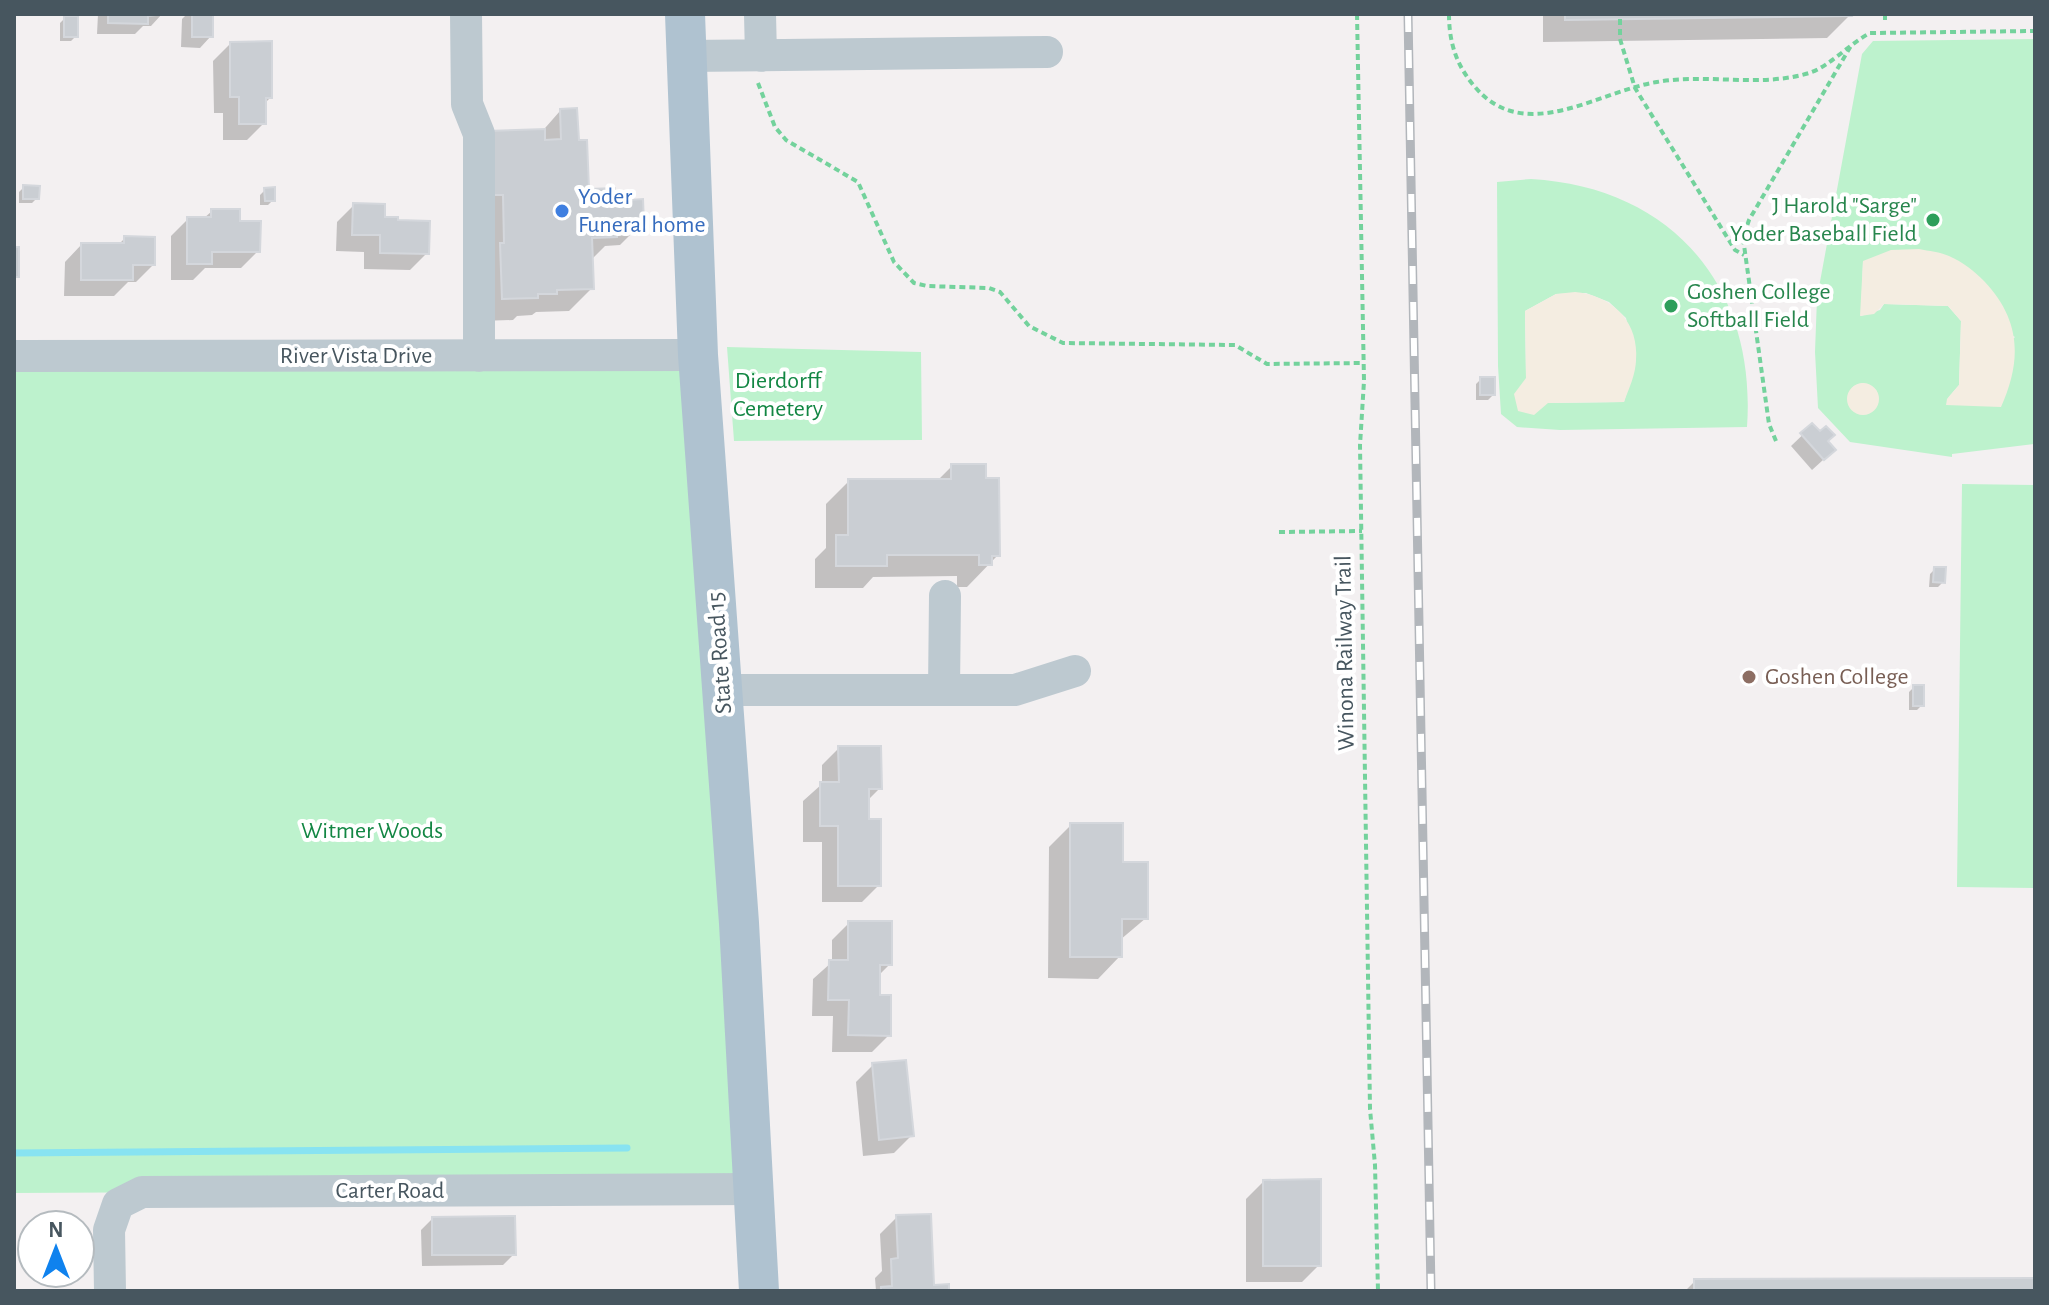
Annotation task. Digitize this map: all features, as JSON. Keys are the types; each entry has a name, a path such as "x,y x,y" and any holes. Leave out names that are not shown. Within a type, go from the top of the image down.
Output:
{"main road":[{"name":"State Road 15","path":"685,14 698,355 759,1291"}],"street":[{"path":"466,14 467,104 479,134 479,356"},
{"path":"756,56 760,14"},
{"path":"686,56 1047,52"},
{"name":"River Vista Drive","path":"14,356 698,355"},
{"path":"944,690 945,596"},
{"path":"722,690 1015,690 1075,671"},
{"name":"Carter Road","path":"110,1291 109,1230 118,1204 142,1192 753,1189"}],"path":[{"name":"Winona Railway Trail","path":"1357,14 1370,1109 1375,1165 1378,1291"},
{"path":"1449,14 1451,44 1457,60 1480,93 1515,111 1548,114 1657,82 1785,79 1824,66 1854,41 1870,33 2035,31"},
{"path":"1885,14 1885,21"},
{"path":"1620,19 1620,39 1635,88 1729,241 1735,250 1744,255"},
{"path":"1776,441 1769,424 1743,238 1749,220 1854,41"},
{"path":"756,56 762,95 775,127 786,140 858,182 894,262 914,283 989,288 1000,292 1029,326 1063,343 1235,345 1267,364 1363,363"},
{"path":"1279,532 1362,531"}],"green space":[{"name":"J Harold \"Sarge\" Yoder Baseball Field","path":"2035,39 2035,444 1952,454 1952,457 1850,442 1818,408 1815,352 1817,298 1862,54 1873,41","holes":["1863,261 2015,337 1947,399 1959,385 1961,321 1948,306 1884,304 1880,310 1861,316","1863,383 1876,390 1878,398 1866,414 1855,412 1848,394 1854,386"]},
{"name":"Goshen College Softball Field","path":"1531,179 1581,186 1626,201 1664,224 1696,254 1720,289 1737,330 1746,376 1747,427 1560,430 1517,427 1501,414 1497,182","holes":["1586,293 1609,302 1626,318 1636,360 1624,402 1548,403 1526,378 1525,311 1556,294"]},
{"name":"Dierdorff Cemetery","path":"727,347 921,352 922,440 734,441"},
{"name":"Witmer Woods","path":"698,355 753,1189 14,1193 14,356"},
{"path":"1962,484 2035,485 2035,888 1957,887"}],"sand":[{"path":"1919,249 1946,255 1968,267 1984,281 2005,311 2011,326 2015,357 2001,407 1946,405 1947,399 1959,385 1961,321 1948,306 1884,304 1874,314 1860,316 1863,261 1891,250"},
{"path":"1575,292 1611,304 1628,322 1633,333 1636,365 1624,402 1548,403 1534,415 1518,411 1514,394 1526,378 1525,311 1556,294"},
{"path":"1863,383 1874,388 1879,399 1874,410 1863,415 1852,410 1847,399 1852,388"}],"building":[{"path":"108,14 164,14 148,16 148,24 108,23"},
{"path":"192,14 213,14 213,37 192,37"},
{"path":"1565,14 1854,14 1565,20"},
{"path":"64,16 78,16 78,37 64,37"},
{"path":"272,41 272,98 266,98 266,124 239,124 239,97 230,97 230,42"},
{"path":"577,108 579,140 587,140 589,189 615,188 615,201 643,199 644,224 617,225 617,237 592,238 594,289 557,290 557,294 538,294 538,298 502,299 500,243 504,243 503,195 489,195 487,131 545,129 545,140 561,139 560,109"},
{"path":"23,185 40,186 39,199 23,199"},
{"path":"275,187 275,201 265,201 264,188"},
{"path":"353,203 385,204 385,217 430,221 429,254 380,253 380,235 352,235"},
{"path":"211,209 240,209 240,221 261,221 260,252 212,252 212,264 187,264 187,217 211,217"},
{"path":"124,236 155,237 155,265 133,265 133,280 81,280 81,243 124,243"},
{"path":"14,247 19,247 19,277 14,277"},
{"path":"1480,377 1495,377 1495,395 1480,395"},
{"path":"1812,423 1820,431 1826,426 1835,435 1828,441 1836,450 1824,460 1800,433"},
{"path":"951,464 986,464 986,478 999,478 1000,556 992,556 992,565 979,565 979,555 887,555 887,566 836,566 836,535 848,535 848,479 951,479"},
{"path":"1934,567 1946,567 1945,583 1933,582"},
{"path":"1913,685 1924,685 1924,706 1913,706"},
{"path":"838,746 881,746 882,789 869,789 869,819 881,819 881,886 838,886 838,826 820,826 820,782 839,782"},
{"path":"1070,823 1123,823 1123,862 1148,862 1148,919 1122,919 1122,957 1070,957"},
{"path":"848,921 892,921 892,965 880,965 880,995 891,995 891,1036 848,1035 849,1000 828,1000 829,960 848,960"},
{"path":"906,1060 914,1136 879,1140 872,1063"},
{"path":"1321,1179 1321,1266 1263,1266 1263,1180"},
{"path":"931,1214 934,1285 949,1284 949,1291 881,1291 881,1287 892,1286 891,1259 898,1258 896,1215"},
{"path":"515,1216 516,1255 432,1255 432,1217"},
{"path":"2035,1278 2035,1291 1694,1291 1694,1279"}],"waterway":[{"path":"14,1153 627,1148"}],"railway":[{"path":"1408,14 1431,1291"}],"place":[{"name":"Yoder Funeral home","path":"562,211"},
{"name":"J Harold \"Sarge\" Yoder Baseball Field","path":"1933,220"},
{"name":"Goshen College Softball Field","path":"1671,306"},
{"name":"Goshen College","path":"1749,677"}]}
